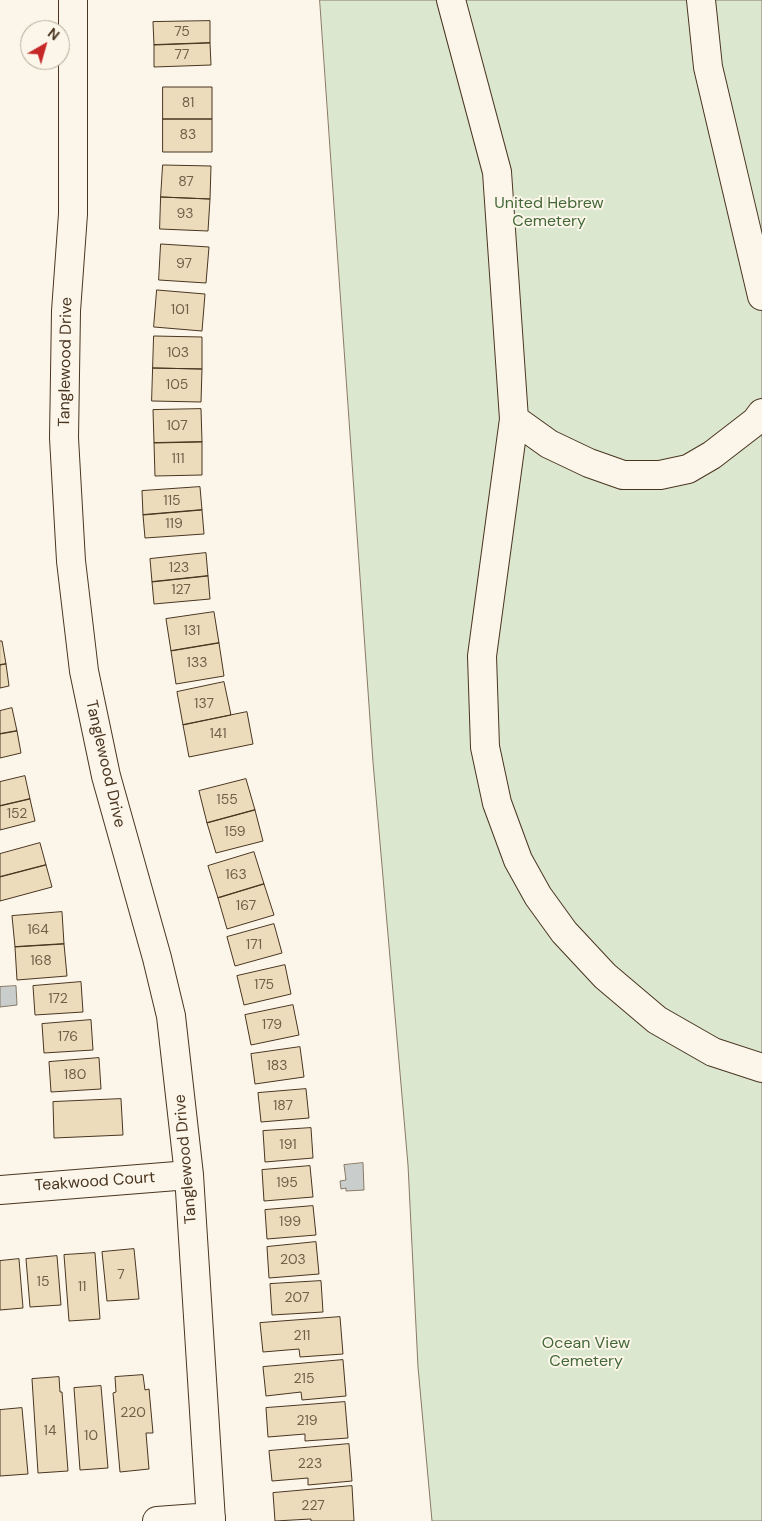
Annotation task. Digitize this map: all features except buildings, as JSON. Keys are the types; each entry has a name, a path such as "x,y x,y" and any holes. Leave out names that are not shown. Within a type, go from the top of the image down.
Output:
{"street":[{"name":"Tanglewood Drive","path":"73,0 73,214 66,311 64,438 71,561 84,671 106,776 157,958 171,1016 189,1175 211,1519"},
{"path":"451,0 497,172 514,418 482,656 485,747 497,803 518,860 538,896 564,932 605,976 657,1020 713,1052 762,1068"},
{"path":"701,0 708,67 762,296"},
{"path":"514,418 549,444 589,463 623,475 660,475 688,469 712,455 756,420 762,413"},
{"name":"Teakwood Court","path":"0,1190 189,1175"},
{"path":"158,1521 211,1519"}],"green space":[{"name":"United Hebrew Cemetery","path":"320,0 762,0 762,1521 432,1521 418,1367 408,1165 373,762"}],"shaded area":[{"path":"16,986 17,1005 0,1007 0,987"},
{"path":"363,1163 364,1190 346,1191 346,1188 341,1189 340,1181 346,1180 344,1165"}],"park label":[{"name":"Ocean View Cemetery","path":"586,1353"}]}
